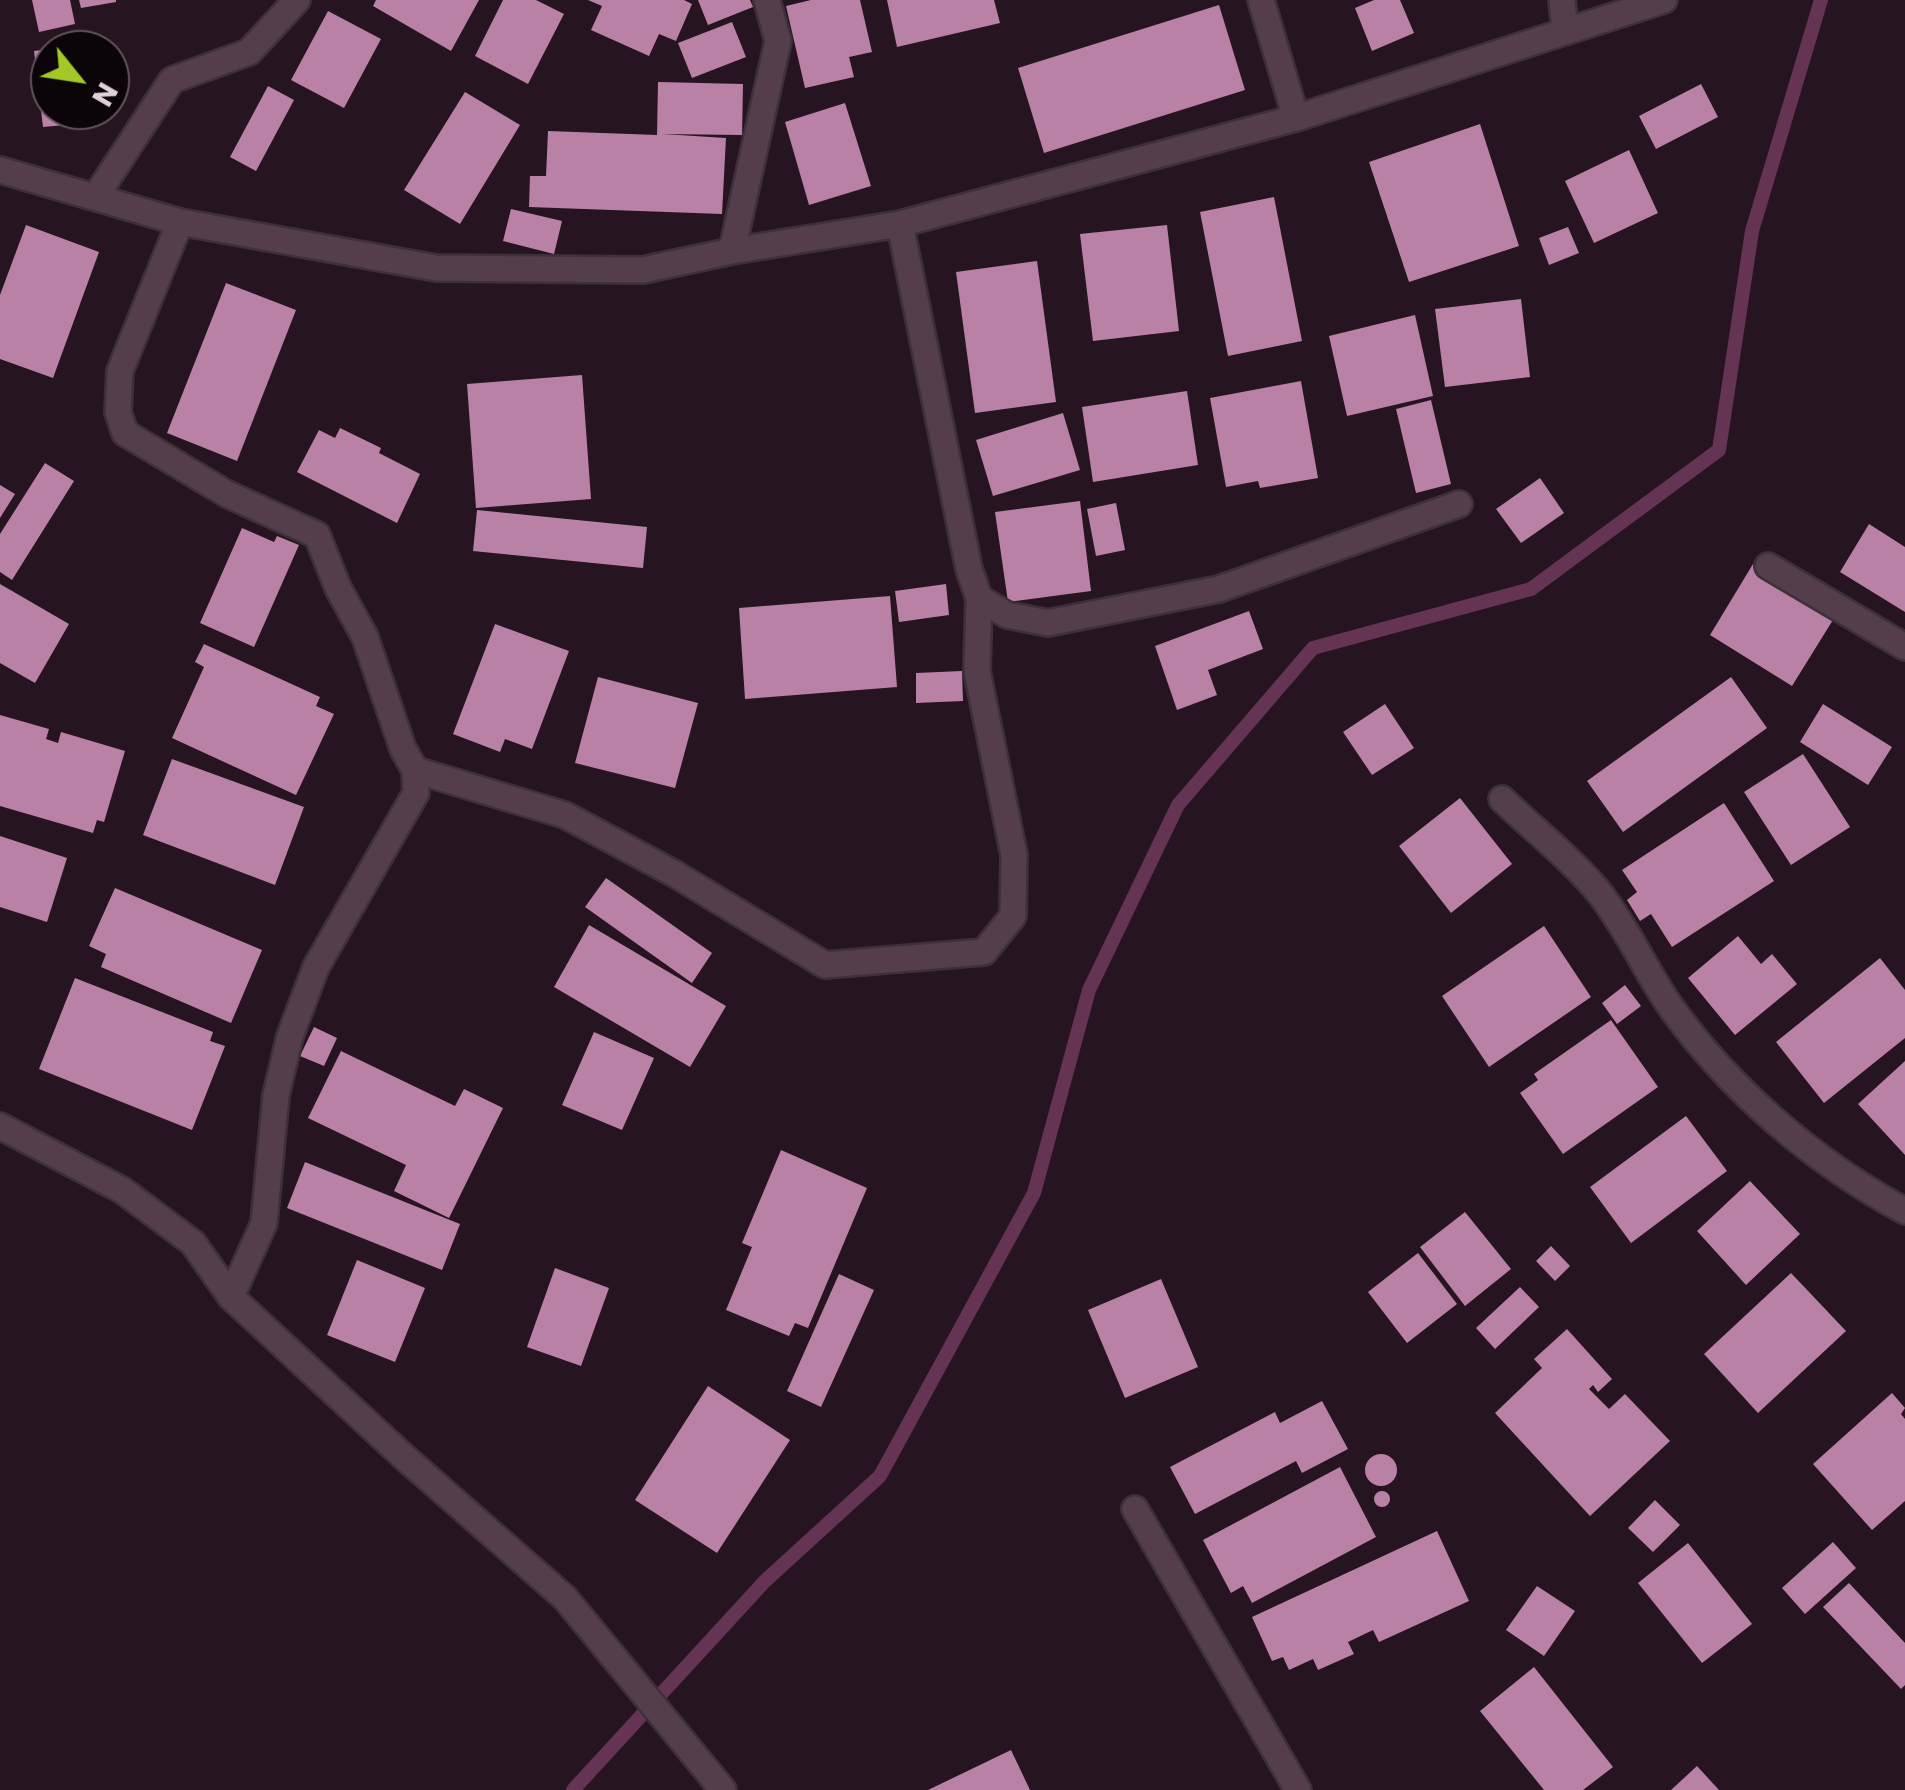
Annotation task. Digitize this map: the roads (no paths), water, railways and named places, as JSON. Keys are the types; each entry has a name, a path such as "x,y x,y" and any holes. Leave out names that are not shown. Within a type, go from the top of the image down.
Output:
{"street":[{"path":"96,196 172,80 249,52 297,0"},
{"path":"732,251 778,41 767,0"},
{"path":"1261,0 1296,118"},
{"path":"1562,0 1564,31"},
{"path":"0,170 180,222 436,268 643,270 732,251 900,224 1296,118 1664,0"},
{"path":"180,222 120,371 118,412 126,433 227,494 317,534 338,588 365,637 403,749 415,770 416,793 316,968 290,1036 276,1095 264,1223 231,1297"},
{"path":"415,770 565,815 675,874 825,965 984,952 1012,916 1014,855 976,670 979,598 968,569 900,224"},
{"path":"979,598 1007,616 1048,622 1219,589 1459,504"},
{"path":"1768,566 1905,647"},
{"path":"1502,800 1601,894 1671,1008 1722,1068 1795,1139 1860,1187 1905,1211"},
{"path":"0,1126 136,1200 193,1242 231,1297 565,1598 723,1790"},
{"path":"1135,1509 1298,1790"}],"waterway":[{"path":"573,1790 765,1581 880,1476 1034,1193 1089,990 1178,805 1313,648 1531,589 1719,450 1752,231 1821,0"}]}
